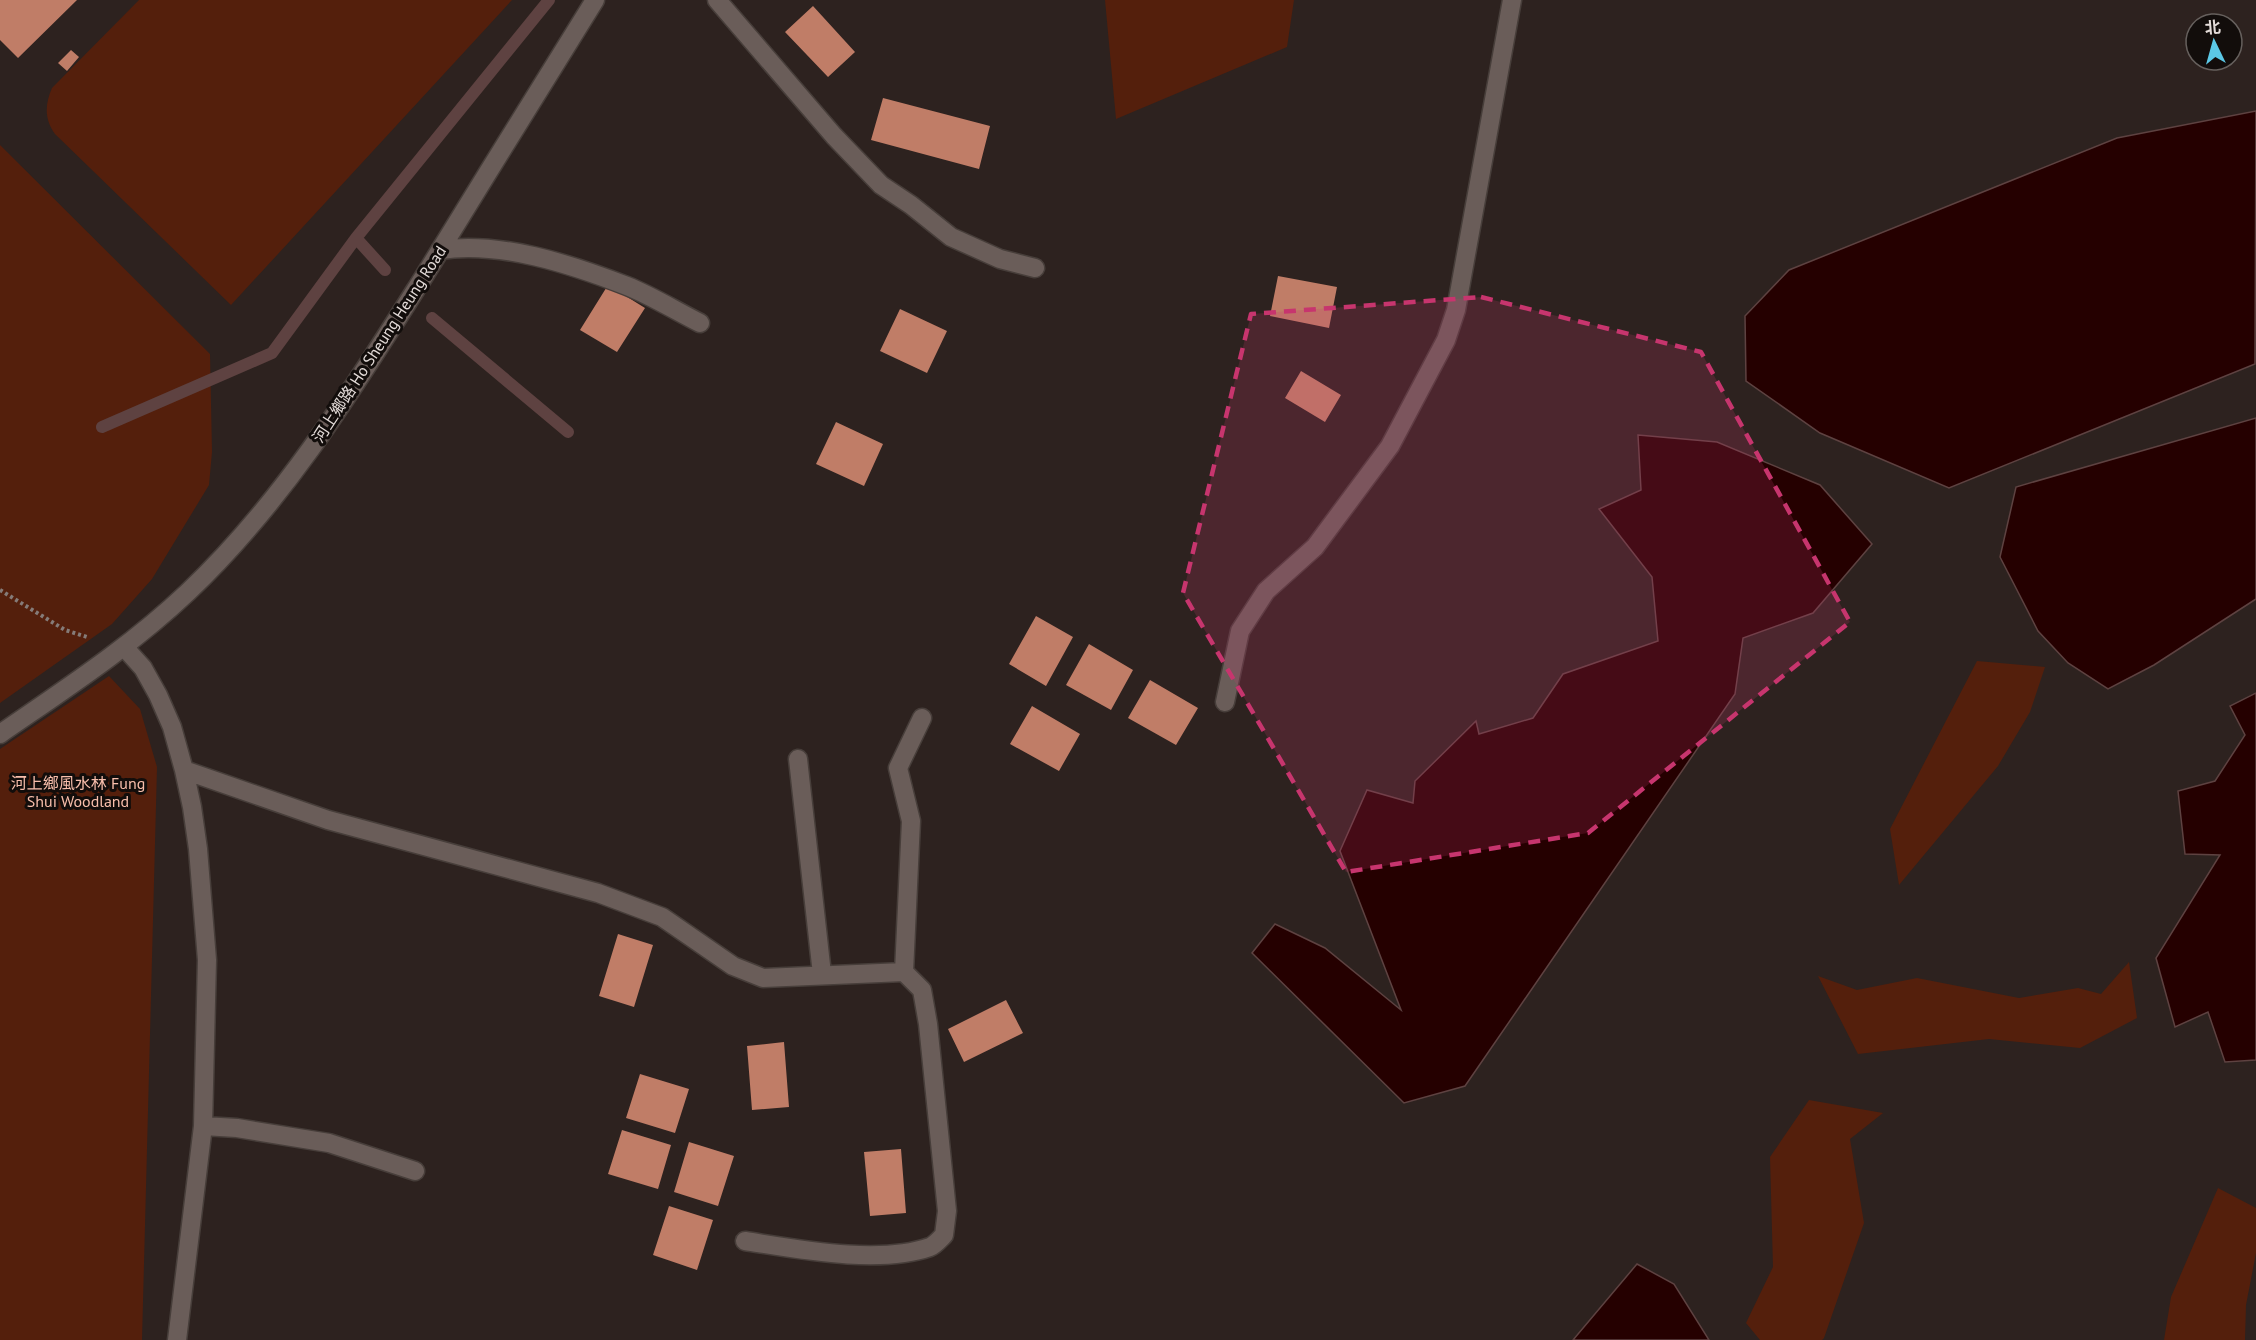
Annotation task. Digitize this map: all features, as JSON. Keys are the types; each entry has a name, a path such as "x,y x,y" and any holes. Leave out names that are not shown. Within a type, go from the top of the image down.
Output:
{"street":[{"name":"河上鄉路 Ho Sheung Heung Road","path":"0,734 125,648 189,592 254,521 312,449 363,375 595,0"},
{"path":"717,0 834,136 881,185 911,205 951,237 1000,259 1035,268"},
{"path":"1225,702 1240,631 1266,591 1315,547 1390,446 1446,340 1456,310 1512,0"},
{"path":"440,250 460,247 535,255 628,286 700,323"},
{"path":"125,648 143,668 158,695 172,727 184,770 198,849 207,960 203,1126 177,1340"},
{"path":"904,972 911,821 898,768 922,718"},
{"path":"798,759 822,974"},
{"path":"184,770 328,820 598,893 662,917 733,966 763,978 904,972 922,990 928,1024 946,1211 944,1235 932,1246 898,1254 823,1253 745,1241"},
{"path":"203,1126 237,1128 329,1143 415,1171"}],"path":[{"path":"0,590 65,630 125,648"}],"highlighted area":[{"path":"1481,297 1701,352 1850,622 1588,833 1346,872 1183,593 1251,314"}],"green space":[{"path":"139,0 512,0 231,305 55,134 47,117 48,100 52,88"},
{"path":"1105,0 1294,0 1287,47 1116,119"},
{"path":"0,145 210,354 212,452 209,485 152,579 112,624 0,703"},
{"path":"1977,661 2045,667 2030,712 1998,766 1899,885 1890,829"},
{"name":"河上鄉風水林 Fung Shui Woodland","path":"109,676 140,709 157,767 142,1340 0,1340 0,749"},
{"path":"2129,962 2137,1018 2080,1048 1989,1039 1858,1054 1818,976 1857,990 1917,978 2019,998 2078,988 2101,994"},
{"path":"1809,1100 1883,1113 1850,1139 1864,1223 1824,1338 1822,1340 1760,1340 1746,1323 1773,1267 1770,1157"},
{"path":"2218,1188 2256,1208 2256,1253 2246,1305 2245,1340 2164,1340 2171,1297"}],"shaded area":[{"path":"2256,111 2255,364 1949,488 1820,433 1746,381 1745,316 1789,270 2117,138"},
{"path":"2256,418 2256,599 2154,665 2108,689 2068,663 2038,631 2000,557 2016,487"},
{"path":"1638,435 1717,442 1820,485 1872,544 1813,613 1743,638 1735,694 1465,1086 1404,1103 1252,953 1275,924 1325,948 1401,1010 1340,851 1367,790 1413,803 1415,781 1476,721 1479,734 1533,718 1563,674 1658,641 1652,577 1599,509 1641,490"},
{"path":"2256,693 2256,1060 2225,1062 2208,1012 2175,1027 2156,958 2220,855 2185,854 2178,791 2215,781 2245,735 2230,706"},
{"path":"1637,1264 1674,1284 1709,1340 1573,1340"}],"building":[{"path":"0,0 77,0 18,58 0,40"},
{"path":"813,6 855,52 828,77 785,32"},
{"path":"71,50 79,57 67,71 58,63"},
{"path":"883,98 990,126 979,169 871,140"},
{"path":"1278,276 1337,287 1329,328 1270,316"},
{"path":"608,285 645,308 617,352 580,330"},
{"path":"900,309 947,331 927,373 880,351"},
{"path":"1301,371 1341,395 1325,422 1285,398"},
{"path":"836,422 883,444 864,486 816,464"},
{"path":"1036,616 1073,637 1046,686 1009,664"},
{"path":"1089,644 1133,670 1111,710 1066,685"},
{"path":"1150,680 1198,708 1176,745 1128,718"},
{"path":"1032,706 1080,734 1059,771 1010,744"},
{"path":"618,934 653,945 634,1007 599,996"},
{"path":"1006,1000 1023,1033 964,1062 948,1029"},
{"path":"784,1042 789,1107 752,1110 747,1046"},
{"path":"640,1074 689,1089 675,1133 626,1118"},
{"path":"622,1130 671,1145 658,1189 608,1174"},
{"path":"689,1142 734,1156 718,1206 674,1192"},
{"path":"901,1149 906,1213 870,1216 864,1152"},
{"path":"669,1206 713,1220 697,1270 653,1255"}],"waterway":[{"path":"102,427 272,353 356,238 549,0"},
{"path":"356,238 385,270"},
{"path":"432,318 568,432"}]}
